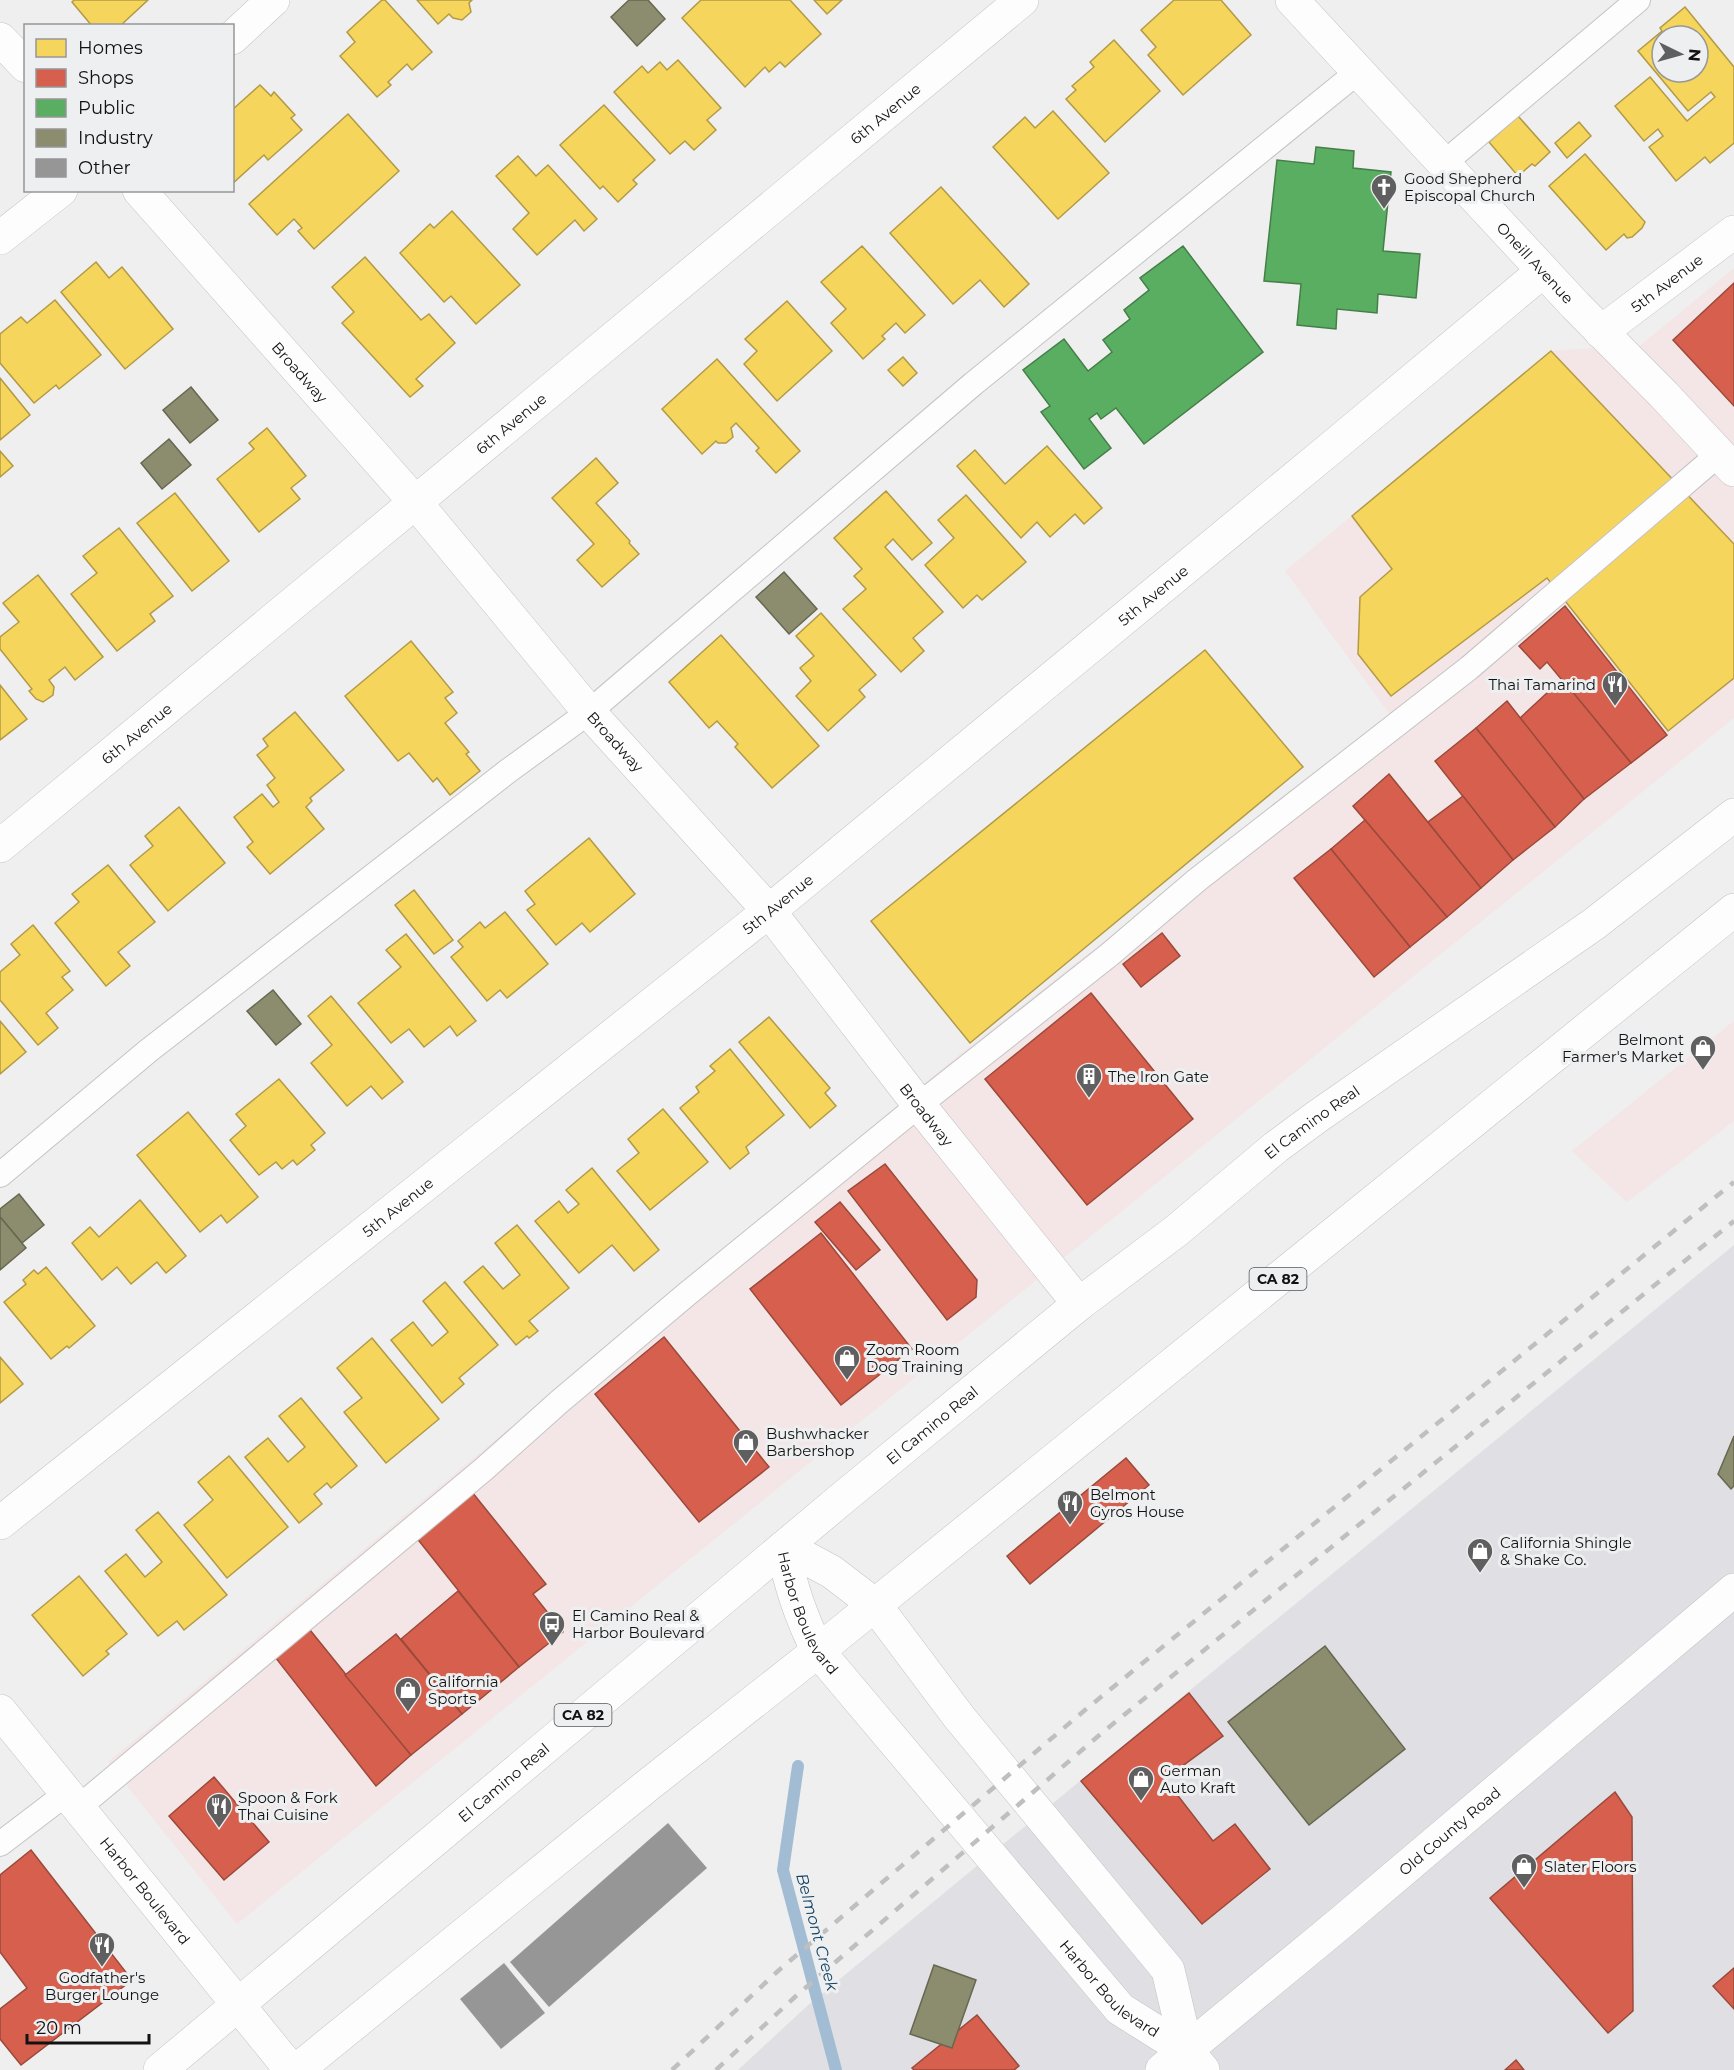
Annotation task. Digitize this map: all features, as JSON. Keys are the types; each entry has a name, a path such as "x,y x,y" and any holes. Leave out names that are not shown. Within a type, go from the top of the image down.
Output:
{"street":[{"path":"234,36 273,0"},
{"name":"6th Avenue","path":"0,846 1022,0"},
{"name":"Oneill Avenue","path":"1298,2 1443,164 1727,462"},
{"path":"0,39 24,64"},
{"path":"0,238 59,192"},
{"name":"Broadway","path":"141,192 416,503 588,712 769,911 919,1105 1078,1304"},
{"name":"5th Avenue","path":"1601,332 1734,232"},
{"name":"5th Avenue","path":"0,1523 769,911 1543,271"},
{"name":"El Camino Real","path":"160,2070 1078,1304 1176,1232 1284,1141 1594,924 1734,815"},
{"name":"CA 82","path":"297,2070 648,1785 819,1651 1734,910"},
{"name":"Harbor Boulevard","path":"783,1548 832,1572 874,1605 959,1717 1168,1970 1184,2064"},
{"name":"Harbor Boulevard","path":"783,1548 796,1602 819,1651 1120,2008 1184,2064"},
{"name":"Old County Road","path":"1184,2064 1338,1925 1734,1590"},
{"name":"Harbor Boulevard","path":"0,1711 291,2070"}],"lane":[{"path":"1443,164 1638,0"},
{"path":"0,1175 157,1044 508,771 588,712 973,384 1359,71"},
{"path":"0,1844 73,1800 484,1468 558,1402 687,1294 919,1105 1109,955 1197,880 1469,668 1727,462"}],"shaded area":[{"path":"1734,268 1734,718 237,1924 108,1762 950,1062 1391,716 1285,571 1551,351 1641,345"},
{"name":"Belmont Farmer's Market","path":"1734,1021 1734,1121 1627,1202 1572,1151"},
{"path":"1734,1245 1734,2070 738,2070 806,2007"}],"building: Homes":[{"path":"74,0 148,0 122,24 90,24 72,2"},
{"path":"382,0 385,0 432,52 412,70 407,64 388,82 391,85 377,97 340,56 355,42 347,32"},
{"path":"417,0 472,0 469,3 471,12 462,20 453,18 449,14 438,24"},
{"path":"701,0 790,0 821,34 785,67 780,62 769,72 765,67 745,87 682,18"},
{"path":"814,0 842,0 827,14"},
{"path":"1174,0 1221,0 1251,35 1183,95 1148,55 1156,47 1141,30"},
{"path":"1685,7 1699,24 1665,24"},
{"path":"1710,38 1734,67 1734,143 1710,163 1705,157 1676,181 1649,147 1663,136 1658,129 1644,141 1615,106 1650,77 1650,84 1656,84 1687,121 1715,97 1711,92 1688,111 1666,84 1710,84"},
{"path":"1114,40 1160,91 1105,142 1066,99 1076,90 1072,86 1094,67 1090,62"},
{"path":"1650,41 1650,65 1638,51"},
{"path":"678,60 721,108 707,120 716,130 694,150 685,141 670,154 614,92 642,66 648,73 660,62 667,70"},
{"path":"260,85 271,96 274,92 295,115 291,118 302,130 268,160 264,155 234,182 234,108"},
{"path":"604,105 655,160 633,180 637,184 618,202 603,186 600,189 560,145"},
{"path":"1053,111 1109,173 1058,219 993,147 1025,117 1035,128"},
{"path":"348,114 399,171 314,249 298,231 302,228 294,219 277,235 249,204"},
{"path":"1518,116 1550,152 1535,166 1532,164 1518,176 1489,142"},
{"path":"1579,122 1591,136 1567,158 1555,143"},
{"path":"1585,154 1645,222 1632,237 1627,238 1624,234 1606,250 1549,186"},
{"path":"518,156 536,176 548,165 597,219 584,231 575,220 537,255 513,229 529,213 496,176"},
{"path":"941,187 1029,284 1004,307 980,280 953,304 890,233"},
{"path":"452,211 520,285 476,324 451,296 444,302 400,253 430,224 434,228"},
{"path":"862,246 925,315 905,333 896,323 882,336 885,339 863,359 831,323 846,309 821,282"},
{"path":"365,257 421,320 429,314 455,343 416,379 423,386 410,397 342,323 354,312 332,287"},
{"path":"96,262 109,278 122,267 173,329 125,369 61,292"},
{"path":"55,300 101,355 59,389 56,385 34,403 0,363 0,334 21,317 27,323"},
{"path":"787,301 832,351 777,401 744,364 757,351 745,339"},
{"path":"1551,351 1734,544 1734,678 1668,731 1547,578 1391,696 1358,654 1360,597 1392,569 1352,516"},
{"path":"903,357 917,373 903,386 888,370"},
{"path":"717,359 800,451 776,473 756,451 759,448 736,423 731,428 733,437 726,443 716,441 702,454 662,409"},
{"path":"0,378 30,415 0,440"},
{"path":"267,428 306,476 291,488 300,499 259,532 217,479 254,449 249,443"},
{"path":"1047,446 1102,508 1084,524 1075,514 1050,537 1037,522 1021,538 957,466 975,450 1005,484"},
{"path":"0,451 13,466 0,477"},
{"path":"596,458 618,483 596,503 639,554 602,587 577,560 594,544 552,498"},
{"path":"886,491 932,543 912,560 893,539 885,547 943,612 913,638 924,651 901,672 843,609 866,589 854,576 862,569 834,538"},
{"path":"175,493 229,561 192,591 137,523"},
{"path":"966,495 1026,562 982,600 977,595 963,608 925,565 954,538 938,520"},
{"path":"119,528 173,596 150,614 155,621 117,651 71,594 97,573 83,556"},
{"path":"38,575 103,657 75,680 65,667 49,680 54,687 53,695 43,702 36,699 29,691 32,689 0,649 0,637 19,622 3,603"},
{"path":"821,613 876,675 859,690 865,697 828,731 796,696 811,681 800,668 814,656 796,636"},
{"path":"721,635 819,746 772,788 735,747 738,744 717,721 709,728 669,682"},
{"path":"411,641 453,692 445,698 457,713 445,723 469,752 466,754 480,771 450,795 437,778 433,782 409,753 398,761 345,696"},
{"path":"1205,650 1303,767 970,1043 871,921"},
{"path":"0,685 27,719 0,740"},
{"path":"295,712 344,770 310,798 312,801 306,807 324,829 270,874 247,847 253,842 234,817 262,794 273,807 279,802 267,785 275,778 257,755 268,746 263,739"},
{"path":"179,807 225,863 168,911 130,865 153,846 145,836"},
{"path":"589,838 635,894 590,932 582,923 556,945 527,910 535,904 525,891"},
{"path":"108,865 155,922 118,952 130,966 106,986 55,923 79,902 72,894"},
{"path":"414,890 453,940 434,954 395,905"},
{"path":"505,912 548,964 507,998 500,990 487,1001 451,957 463,947 458,941 480,922 485,928"},
{"path":"33,925 70,971 62,977 73,990 46,1013 58,1028 38,1045 0,1000 0,972 20,955 11,944"},
{"path":"406,934 476,1021 457,1036 450,1026 424,1047 409,1029 391,1043 358,1003 401,967 386,950"},
{"path":"331,996 403,1082 382,1099 371,1086 347,1106 311,1063 332,1045 308,1016"},
{"path":"769,1017 830,1088 825,1093 836,1106 810,1128 739,1042"},
{"path":"0,1021 26,1052 0,1074"},
{"path":"730,1049 784,1115 746,1147 749,1153 730,1169 680,1108 699,1092 696,1087 715,1071 710,1066"},
{"path":"279,1079 325,1133 311,1145 315,1150 297,1165 293,1160 282,1169 276,1162 259,1175 230,1140 246,1126 236,1114"},
{"path":"663,1109 708,1162 650,1210 617,1171 639,1153 628,1139"},
{"path":"188,1112 258,1197 227,1223 221,1215 200,1232 137,1155"},
{"path":"592,1168 659,1250 634,1271 612,1245 579,1273 535,1221 559,1201 568,1213 579,1204 566,1190"},
{"path":"140,1200 186,1256 166,1273 157,1262 131,1284 117,1267 102,1280 72,1243 90,1227 99,1237"},
{"path":"517,1225 569,1288 529,1321 538,1331 516,1345 464,1282 483,1266 503,1289 520,1275 495,1243"},
{"path":"46,1267 95,1326 69,1348 67,1346 51,1359 4,1302 26,1284 23,1280 34,1270 38,1274"},
{"path":"445,1282 498,1345 459,1378 464,1384 442,1403 391,1340 413,1322 432,1346 448,1332 423,1301"},
{"path":"372,1338 439,1419 386,1463 344,1412 362,1398 337,1368"},
{"path":"0,1357 23,1384 0,1403"},
{"path":"301,1398 357,1466 331,1488 327,1483 314,1494 322,1504 299,1523 245,1457 268,1438 288,1462 305,1447 279,1416"},
{"path":"229,1456 288,1527 227,1578 184,1525 213,1500 198,1482"},
{"path":"158,1512 227,1595 184,1630 177,1621 158,1636 105,1571 126,1554 145,1577 162,1562 136,1530"},
{"path":"79,1576 127,1634 106,1651 109,1654 83,1676 32,1615"}],"building: Shops":[{"path":"1734,283 1734,406 1673,340"},
{"name":"Thai Tamarind","path":"1565,606 1667,735 1631,763 1547,662 1540,669 1519,646"},
{"path":"1562,679 1631,763 1584,799 1520,718"},
{"path":"1507,701 1584,799 1555,827 1476,728"},
{"path":"1476,728 1555,827 1513,860 1435,761"},
{"path":"1389,774 1481,888 1447,917 1353,806"},
{"path":"1463,796 1513,860 1481,888 1428,822"},
{"path":"1365,820 1447,917 1410,947 1331,849"},
{"path":"1331,849 1410,947 1374,977 1294,878"},
{"path":"1162,933 1180,956 1141,987 1123,964"},
{"name":"The Iron Gate","path":"1091,993 1193,1119 1087,1205 985,1079"},
{"path":"885,1164 977,1280 976,1297 947,1320 848,1191"},
{"path":"840,1202 880,1250 856,1270 815,1222"},
{"path":"821,1233 912,1349 841,1405 750,1289"},
{"path":"664,1337 769,1467 699,1522 595,1394"},
{"path":"1126,1458 1149,1485 1030,1584 1007,1556"},
{"path":"472,1492 546,1584 533,1594 563,1632 519,1667 416,1537"},
{"path":"458,1591 519,1667 462,1714 401,1639"},
{"path":"310,1630 411,1755 376,1786 275,1657"},
{"path":"396,1634 462,1714 411,1755 345,1675"},
{"name":"German Auto Kraft","path":"1189,1693 1223,1736 1165,1779 1213,1841 1235,1824 1270,1869 1202,1924 1081,1781"},
{"name":"Spoon & Fork Thai Cuisine","path":"214,1777 269,1842 224,1880 169,1816"},
{"path":"1615,1792 1632,1817 1633,2011 1608,2033 1490,1898"},
{"path":"31,1850 132,1980 21,2065 0,2039 0,2009 27,1988 0,1952 0,1875"},
{"path":"1734,1968 1734,2009 1713,1986"},
{"path":"977,2015 1019,2066 1014,2070 914,2070 912,2068"},
{"path":"1516,2060 1524,2070 1505,2070"}],"building: Public":[{"path":"1316,147 1354,151 1353,168 1391,172 1383,251 1420,254 1416,298 1378,294 1377,313 1337,309 1336,329 1297,325 1301,284 1264,281 1277,160 1314,164"},
{"path":"1183,246 1263,352 1144,444 1116,408 1101,419 1097,413 1089,419 1111,448 1084,469 1041,412 1050,406 1023,370 1064,339 1088,371 1112,352 1103,340 1130,319 1124,310 1149,290 1140,278"}],"building: Industry":[{"path":"629,0 648,0 665,19 637,46 611,17"},
{"path":"191,387 218,420 190,443 163,410"},
{"path":"169,439 191,465 162,489 141,463"},
{"path":"784,572 817,609 789,634 756,597"},
{"path":"273,990 301,1024 276,1045 247,1011"},
{"path":"19,1194 44,1225 22,1243 0,1217 0,1209"},
{"path":"0,1219 26,1248 0,1270"},
{"path":"1734,1436 1734,1486 1731,1489 1718,1474"},
{"path":"1325,1646 1405,1749 1309,1825 1228,1722"},
{"path":"934,1965 976,1980 952,2048 910,2034"}],"building: Other":[{"path":"668,1823 707,1868 549,2007 510,1962"},
{"path":"504,1963 545,2013 501,2049 460,1999"}],"waterway":[{"name":"Belmont Creek","path":"798,1766 783,1870 836,2070"}],"railway":[{"path":"672,2070 778,1971 1085,1710 1734,1182"},
{"path":"716,2070 796,1996 1103,1732 1734,1221"}],"place":[{"name":"Good Shepherd Episcopal Church","path":"1384,210"},
{"name":"Thai Tamarind","path":"1615,707"},
{"name":"Belmont Farmer's Market","path":"1703,1071"},
{"name":"The Iron Gate","path":"1089,1099"},
{"name":"Zoom Room Dog Training","path":"847,1381"},
{"name":"Bushwhacker Barbershop","path":"746,1465"},
{"name":"Belmont Gyros House","path":"1070,1526"},
{"name":"California Shingle & Shake Co.","path":"1480,1574"},
{"name":"El Camino Real & Harbor Boulevard","path":"552,1647"},
{"name":"California Sports","path":"408,1713"},
{"name":"German Auto Kraft","path":"1141,1802"},
{"name":"Spoon & Fork Thai Cuisine","path":"219,1829"},
{"name":"Slater Floors","path":"1524,1889"},
{"name":"Godfather's Burger Lounge","path":"102,1968"}]}
